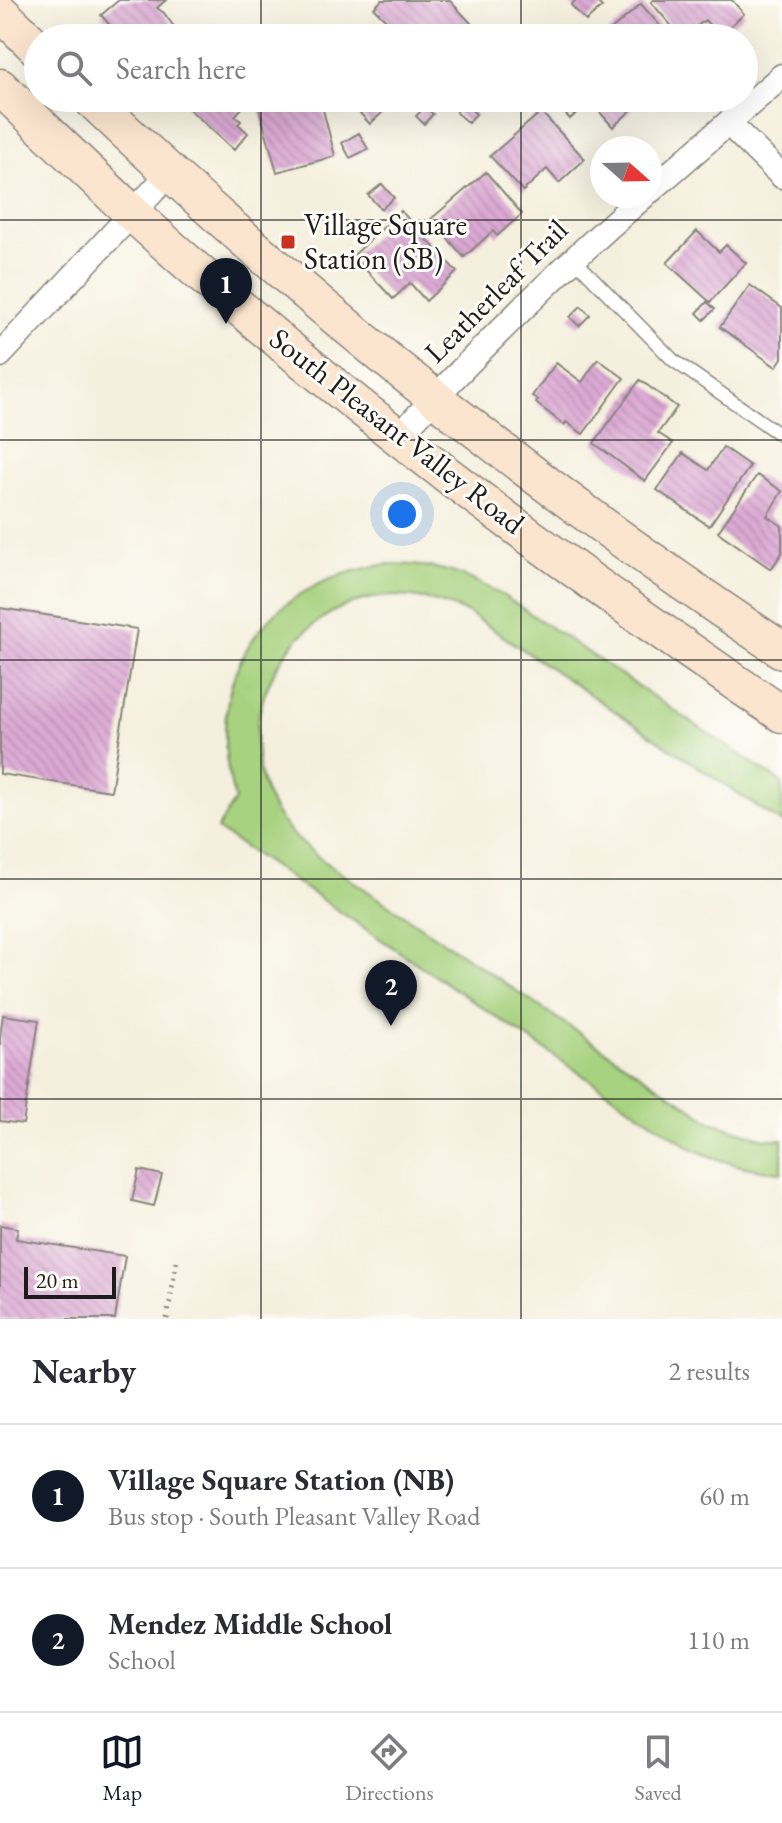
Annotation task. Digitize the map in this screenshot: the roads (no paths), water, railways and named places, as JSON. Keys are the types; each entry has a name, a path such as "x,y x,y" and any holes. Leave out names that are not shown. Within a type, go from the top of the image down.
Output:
{"main road":[{"path":"0,12 24,35"},
{"name":"South Pleasant Valley Road","path":"0,87 24,110"},
{"name":"South Pleasant Valley Road","path":"26,112 133,213 398,437 640,617 782,714"},
{"name":"South Pleasant Valley Road","path":"105,112 169,174 350,329 435,397 598,522 782,650"}],"street":[{"path":"758,97 782,76"},
{"path":"662,181 741,112"},
{"path":"728,123 782,176"},
{"path":"0,355 169,174"},
{"name":"Leatherleaf Trail","path":"398,437 573,258 630,208"}],"lane":[{"path":"573,258 673,360 782,436"}],"place":[{"name":"Village Square Station (SB)","path":"288,242"},
{"name":"Village Square Station (NB)","path":"226,324"},
{"name":"Mendez Middle School","path":"391,1026"}]}
